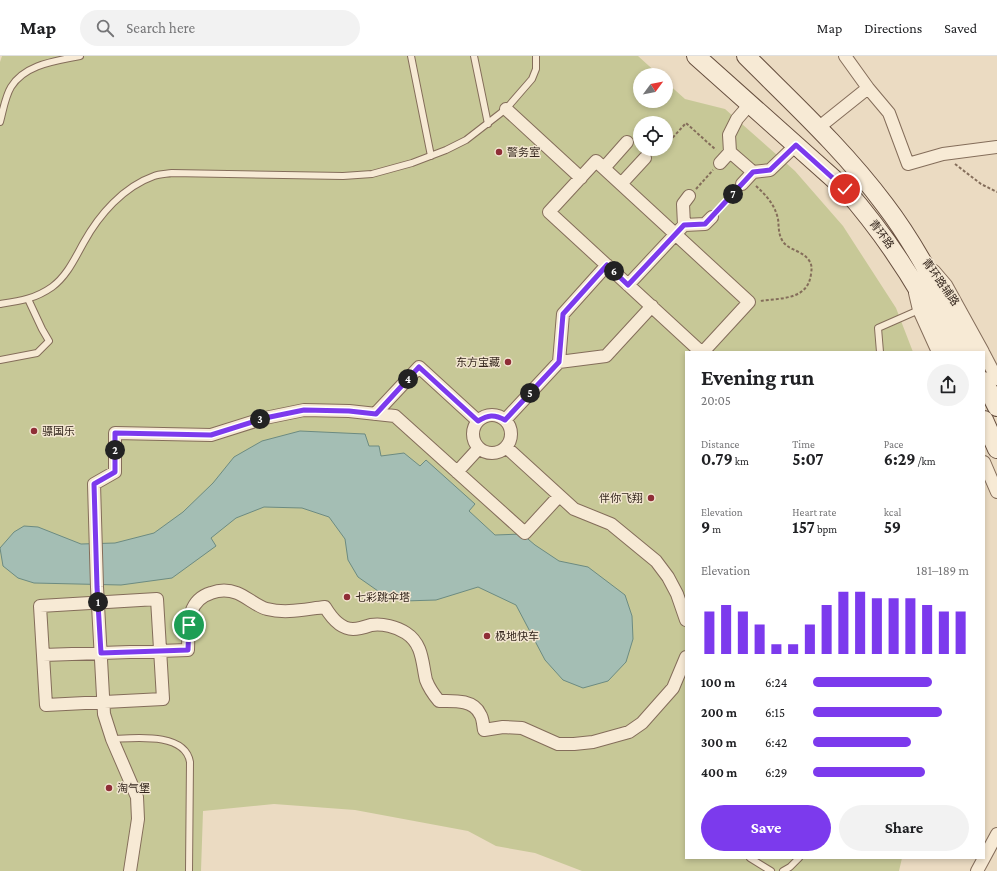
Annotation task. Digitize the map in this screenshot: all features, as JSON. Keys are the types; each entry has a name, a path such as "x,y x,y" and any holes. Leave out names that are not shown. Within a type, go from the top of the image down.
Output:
{"main road":[{"name":"青环路","path":"696,56 845,189 865,212 912,278 938,323 952,351"},
{"name":"青环路","path":"746,56 862,174 906,235 969,351"},
{"path":"985,383 997,407"},
{"path":"985,422 997,449"}],"street":[{"path":"845,56 868,88 889,113 908,164 943,154 997,147"},
{"path":"818,128 868,88"},
{"path":"750,104 737,119 729,135 725,158 748,178 770,170 796,145"},
{"path":"506,108 581,178"},
{"path":"604,168 628,142"},
{"path":"622,184 646,158"},
{"path":"701,351 549,212 596,161 749,302 703,351"},
{"path":"684,225 683,204 689,196"},
{"path":"628,285 684,225 705,224 712,217"},
{"name":"青环路辅路","path":"906,235 946,285 982,351"},
{"path":"505,420 559,362 563,314 607,265"},
{"path":"912,278 919,310 938,351"},
{"path":"559,362 606,356 652,306"},
{"name":"青环路辅路","path":"985,357 997,379"},
{"path":"376,414 419,367 478,421"},
{"path":"130,871 138,819 137,797 112,739 104,714 97,587 94,484 115,472 115,433 211,435 265,418 304,410 349,411 395,416 526,534 559,496"},
{"path":"496,415 505,420 511,428 511,438 506,447 493,453 488,453 479,448 474,440 474,430 478,421 486,416 496,415"},
{"path":"506,447 574,509 611,524 656,561 668,577 677,594 685,617"},
{"path":"457,472 479,448"},
{"path":"985,464 997,492"},
{"path":"43,655 188,650 191,609 198,599 206,594 219,590 236,592 265,608 280,612 325,607 333,619 343,626 352,629 372,625 388,626 406,633 415,640 421,654 427,681 432,692 439,701 463,702 473,706 480,714 484,730 503,727 522,728 558,744 593,742 635,729 658,707 673,688 685,659"},
{"path":"157,599 160,651 163,699 46,705 40,606 157,599"},
{"path":"985,856 997,834"},
{"path":"977,871 983,859"},
{"path":"982,871 984,859"}],"lane":[{"path":"0,122 11,86 24,72 36,66 80,56"},
{"path":"411,56 431,156"},
{"path":"474,56 488,124"},
{"path":"0,304 37,296 53,286 66,273 97,222 112,204 131,189 155,176 179,173 343,176 372,174 394,169 431,156 466,140 488,124 506,108 532,79 536,69 536,56"},
{"path":"0,360 37,353 49,341 28,299"},
{"path":"880,351 878,328 919,310"},
{"path":"112,739 144,738 172,742 182,747 189,754 189,871"},
{"path":"752,859 771,871"},
{"path":"783,871 790,867 798,859"}],"path":[{"path":"673,137 686,123 725,158 689,196"},
{"path":"943,154 981,184 997,192"},
{"path":"712,217 748,178 765,194 774,207 778,219 778,232 782,240 788,248 797,250 808,259 812,266 810,280 806,289 800,294 786,298 749,302"}],"green space":[{"path":"2,56 638,56 651,68 633,68 633,108 673,108 673,88 685,99 725,109 795,171 843,226 896,308 913,351 685,351 685,859 902,859 899,871 582,871 535,853 496,846 468,831 355,810 274,804 203,811 201,871 0,871 0,62"}],"shaded area":[{"path":"300,431 365,434 369,446 379,446 381,456 404,453 420,466 426,460 475,504 469,511 495,535 522,534 535,545 559,561 588,567 625,595 632,616 633,639 626,662 608,681 583,688 563,680 545,660 516,605 478,587 436,600 404,601 378,591 358,577 348,560 345,539 329,517 302,508 264,507 236,518 211,538 216,546 172,578 121,585 34,583 18,578 3,566 0,548 14,532 24,526 38,527 81,544 115,543 154,533 183,512 213,483 234,457 262,441"}],"place":[{"name":"警务室","path":"499,152"},
{"name":"东方宝藏","path":"508,362"},
{"name":"骠国乐","path":"34,431"},
{"name":"伴你飞翔","path":"651,498"},
{"name":"七彩跳伞塔","path":"347,597"},
{"name":"极地快车","path":"487,636"},
{"name":"淘气堡","path":"109,788"}],"route":[{"path":"189,625 188,650 101,653 97,587 94,484 115,472 115,433 211,435 265,418 304,410 349,411 376,414 419,367 478,421 486,416 496,415 505,420 559,362 563,314 607,265 628,285 684,225 705,224 753,172 770,170 796,145 845,189"}]}
